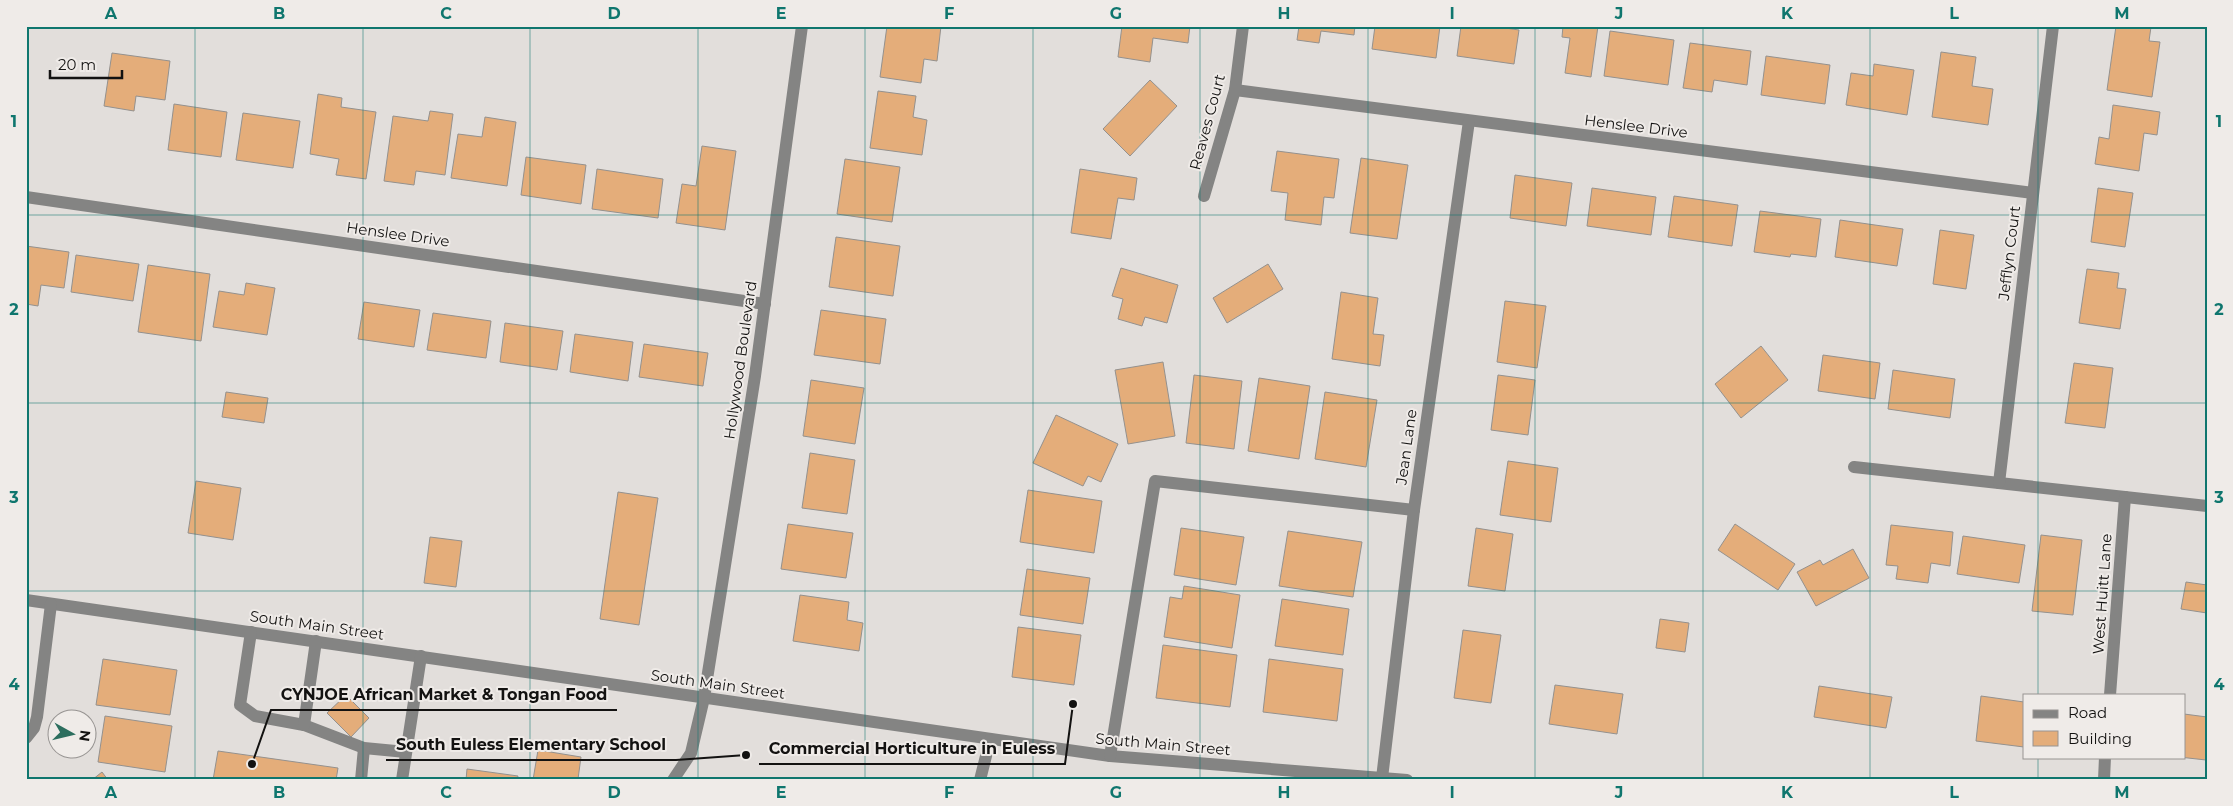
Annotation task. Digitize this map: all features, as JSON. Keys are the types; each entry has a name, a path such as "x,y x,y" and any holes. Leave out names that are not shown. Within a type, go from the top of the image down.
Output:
{"street":[{"name":"Hollywood Boulevard","path":"673,780 691,754 704,698 765,304 802,26"},
{"name":"Reaves Court","path":"1204,196 1235,90 1243,26"},
{"name":"Jefflyn Court","path":"1999,483 2053,26"},
{"name":"Henslee Drive","path":"1235,90 2033,193"},
{"name":"Jean Lane","path":"1382,778 1414,510 1469,121"},
{"name":"Henslee Drive","path":"26,197 765,304"},
{"path":"1854,468 2207,506"},
{"path":"1110,756 1155,480 1414,510"},
{"name":"West Huitt Lane","path":"2110,694 2125,497"},
{"name":"South Main Street","path":"26,600 1110,756 1307,776 1407,780"},
{"path":"26,738 34,728 37,717 51,604"},
{"path":"251,632 240,705 255,716 304,724 364,748 406,752"},
{"path":"304,724 316,641"},
{"path":"402,780 422,656"},
{"path":"980,780 990,740"},
{"path":"361,780 364,748"},
{"path":"2104,780 2105,758"}],"building":[{"path":"887,26 941,26 937,61 924,59 921,83 880,77"},
{"path":"1122,26 1190,26 1188,43 1153,38 1150,62 1118,57"},
{"path":"1299,26 1355,26 1354,35 1321,31 1319,43 1297,40"},
{"path":"1375,26 1440,26 1436,58 1372,49"},
{"path":"1461,26 1492,26 1519,30 1514,64 1457,56"},
{"path":"1563,26 1598,26 1591,77 1565,73 1570,38 1562,37"},
{"path":"2116,26 2151,27 2149,41 2160,42 2152,97 2107,90"},
{"path":"1610,31 1674,40 1668,85 1604,76"},
{"path":"1690,43 1751,51 1747,85 1714,80 1712,92 1683,88"},
{"path":"1941,52 1976,57 1972,86 1993,89 1988,125 1932,117"},
{"path":"112,53 170,61 165,100 136,96 134,111 104,106"},
{"path":"1766,56 1830,65 1825,104 1761,95"},
{"path":"1874,64 1914,70 1907,115 1846,105 1851,73 1873,76"},
{"path":"1150,80 1177,106 1130,156 1103,129"},
{"path":"878,91 916,96 913,117 927,120 922,155 870,148"},
{"path":"318,94 342,98 341,107 376,112 366,179 336,175 339,159 310,154"},
{"path":"174,104 227,112 221,157 168,150"},
{"path":"2113,105 2160,112 2157,135 2144,133 2139,171 2095,164 2099,137 2109,139"},
{"path":"430,111 453,114 445,175 416,171 414,185 384,181 393,116 428,121"},
{"path":"243,113 300,121 293,168 236,160"},
{"path":"485,117 516,122 507,186 451,178 458,134 482,137"},
{"path":"702,146 736,151 725,230 676,223 682,184 696,186"},
{"path":"1277,151 1339,159 1334,198 1324,197 1321,225 1285,220 1288,193 1271,191"},
{"path":"526,157 586,165 581,204 521,195"},
{"path":"1361,158 1408,165 1397,239 1350,233"},
{"path":"845,159 900,167 892,222 837,214"},
{"path":"597,169 663,179 658,218 592,209"},
{"path":"1080,169 1137,178 1134,200 1118,198 1111,239 1071,233"},
{"path":"1515,175 1572,183 1566,226 1510,218"},
{"path":"1592,188 1656,197 1651,235 1587,226"},
{"path":"2098,188 2133,193 2125,247 2091,242"},
{"path":"1674,196 1738,205 1732,246 1668,237"},
{"path":"1760,211 1821,219 1816,257 1791,254 1790,257 1754,252"},
{"path":"1840,220 1903,229 1897,266 1835,257"},
{"path":"1940,230 1974,235 1966,289 1933,284"},
{"path":"836,237 900,246 893,296 829,287"},
{"path":"26,246 69,252 64,288 41,285 38,306 26,304"},
{"path":"76,255 139,264 133,301 71,292"},
{"path":"1268,264 1283,289 1227,323 1213,298"},
{"path":"148,265 210,274 201,341 138,332"},
{"path":"1121,268 1178,285 1167,323 1145,317 1142,326 1118,319 1123,299 1112,296"},
{"path":"2087,269 2119,273 2117,288 2126,289 2120,329 2079,323"},
{"path":"246,283 275,288 267,335 213,327 219,291 244,295"},
{"path":"1341,292 1378,298 1373,334 1384,335 1380,366 1332,359"},
{"path":"1505,301 1546,306 1537,368 1497,362"},
{"path":"364,302 420,310 414,347 358,339"},
{"path":"821,310 886,319 880,364 814,355"},
{"path":"433,313 491,321 486,358 427,350"},
{"path":"505,323 563,331 557,370 500,362"},
{"path":"575,334 633,342 628,381 570,372"},
{"path":"644,344 708,353 703,386 639,377"},
{"path":"1761,346 1788,380 1741,418 1715,384"},
{"path":"1823,355 1880,363 1875,399 1818,391"},
{"path":"1163,362 1175,436 1128,444 1115,370"},
{"path":"2074,363 2113,368 2105,428 2065,423"},
{"path":"1893,370 1955,379 1950,418 1888,409"},
{"path":"1194,375 1242,381 1234,449 1186,443"},
{"path":"1498,375 1535,380 1528,435 1491,430"},
{"path":"1259,378 1310,386 1299,459 1248,451"},
{"path":"811,380 864,388 855,444 803,436"},
{"path":"226,392 268,398 264,423 222,417"},
{"path":"1325,392 1377,400 1366,467 1315,459"},
{"path":"1056,415 1118,444 1101,482 1088,476 1083,486 1033,463"},
{"path":"810,453 855,460 847,514 802,508"},
{"path":"1508,461 1558,468 1551,522 1500,515"},
{"path":"196,481 241,488 233,540 188,533"},
{"path":"1028,490 1102,501 1094,553 1020,542"},
{"path":"618,492 658,498 639,625 600,619"},
{"path":"788,524 853,533 846,578 781,569"},
{"path":"1735,524 1795,564 1778,590 1718,550"},
{"path":"1891,525 1953,532 1950,566 1931,563 1928,583 1896,579 1898,566 1886,565"},
{"path":"1181,528 1244,537 1236,585 1174,575"},
{"path":"1476,528 1513,534 1505,591 1468,586"},
{"path":"1288,531 1362,542 1353,597 1279,586"},
{"path":"2041,535 2082,540 2073,615 2032,611"},
{"path":"1963,536 2025,545 2019,583 1957,574"},
{"path":"430,537 462,541 456,587 424,583"},
{"path":"1853,549 1869,578 1816,606 1797,572 1820,560 1823,565"},
{"path":"1027,569 1090,578 1083,624 1020,615"},
{"path":"2186,582 2207,585 2207,613 2181,609"},
{"path":"1184,586 1240,595 1232,648 1164,637 1170,597 1182,599"},
{"path":"800,595 849,602 847,620 863,623 859,651 793,641"},
{"path":"1282,599 1349,609 1343,655 1275,646"},
{"path":"1660,619 1689,623 1685,652 1656,648"},
{"path":"1018,627 1081,635 1074,685 1012,677"},
{"path":"1463,630 1501,635 1491,703 1454,698"},
{"path":"1163,645 1237,655 1230,707 1156,698"},
{"path":"103,659 177,670 170,715 96,705"},
{"path":"1269,659 1343,669 1337,721 1263,712"},
{"path":"1555,685 1623,694 1617,734 1549,724"},
{"path":"1819,686 1892,697 1886,728 1814,717"},
{"path":"346,695 369,718 351,737 327,713"},
{"path":"1981,696 2023,702 2023,747 1976,741"},
{"path":"2186,714 2207,717 2206,760 2186,758"},
{"path":"105,716 172,726 165,772 98,762"},
{"path":"538,750 581,757 578,779 582,780 533,780"},
{"path":"218,751 338,768 336,780 213,780"},
{"path":"467,769 518,776 517,780 466,780"},
{"path":"102,772 108,780 92,780"}],"place":[{"name":"Commercial Horticulture in Euless","path":"1073,704"},
{"name":"South Euless Elementary School","path":"746,755"},
{"name":"CYNJOE African Market & Tongan Food","path":"252,764"}]}
